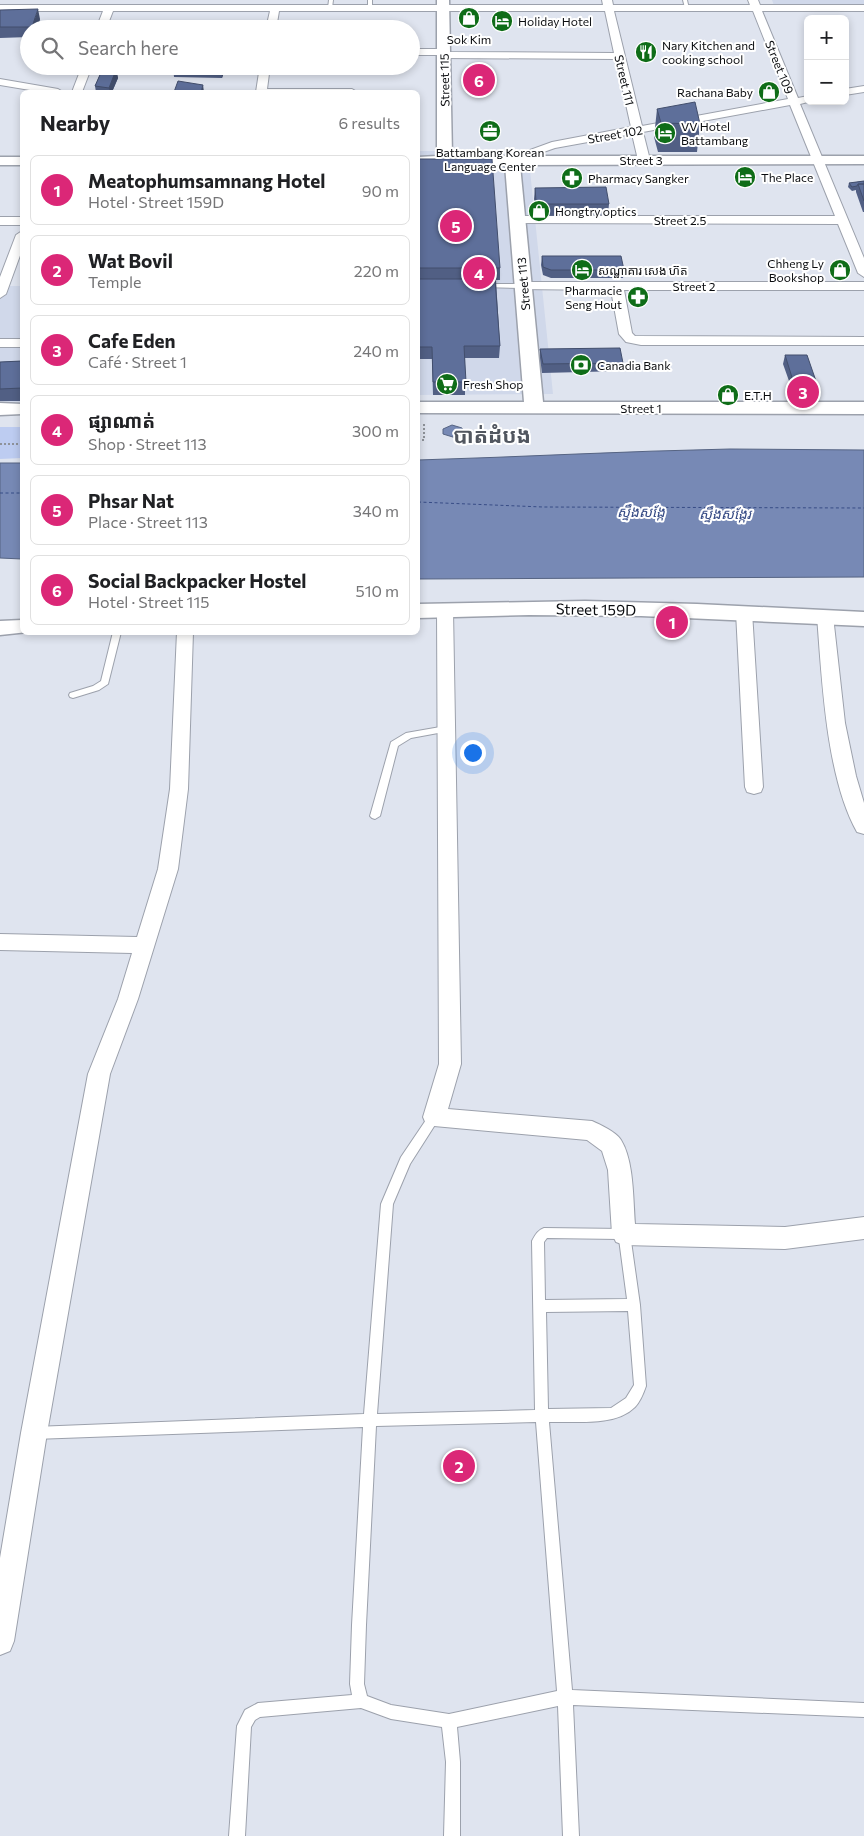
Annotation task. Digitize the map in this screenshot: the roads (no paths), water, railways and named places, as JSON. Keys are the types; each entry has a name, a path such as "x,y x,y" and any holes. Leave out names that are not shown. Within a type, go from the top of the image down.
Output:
{"street":[{"path":"0,8 109,8 133,4 275,8 331,4 755,4 864,8"},
{"name":"Street 115","path":"443,4 445,161"},
{"name":"Street 111","path":"608,4 644,160"},
{"name":"Street 109","path":"755,4 864,272"},
{"path":"104,20 109,8"},
{"path":"273,20 275,8"},
{"path":"420,53 620,56"},
{"path":"78,90 84,75"},
{"path":"261,90 264,75"},
{"path":"0,82 46,90"},
{"path":"849,91 864,89"},
{"name":"Street 102","path":"512,160 552,145 804,100"},
{"name":"Street 3","path":"420,160 864,160"},
{"name":"Street 113","path":"512,160 534,408"},
{"path":"0,161 20,161"},
{"name":"Street 2.5","path":"518,220 843,220"},
{"path":"0,221 20,221"},
{"path":"4,288 20,241"},
{"name":"Street 2","path":"523,286 864,286"},
{"path":"617,286 626,334 631,339 641,341 864,342"},
{"path":"0,343 20,343"},
{"name":"Street 1","path":"420,408 864,408"},
{"path":"0,409 20,409"},
{"name":"Street 159D","path":"420,611 551,608 744,612 864,619"},
{"path":"445,610 450,1064 434,1117 592,1131 612,1145 619,1170 624,1234 785,1238 864,1228"},
{"path":"744,612 754,787"},
{"path":"825,616 836,728 853,800 864,827"},
{"path":"0,628 20,627"},
{"path":"0,1641 34,1433 99,1074 128,999 168,870 178,798 185,635"},
{"path":"0,942 145,946"}],"lane":[{"path":"475,286 523,286"},
{"path":"73,695 96,688 105,682 116,635"},
{"path":"374,816 394,744 409,735 446,729"},
{"path":"361,1701 357,1684 370,1420 388,1204 405,1161 434,1117"},
{"path":"34,1433 370,1420 542,1416 613,1414 630,1402 640,1386 634,1306 624,1234 544,1233 538,1241 542,1416 565,1697 571,1836"},
{"path":"540,1306 634,1306"},
{"path":"237,1836 244,1726 250,1714 258,1710 361,1701 391,1712 450,1721 565,1697 864,1710"},
{"path":"450,1721 453,1762 452,1836"}],"water":[{"path":"452,425 462,428 464,434 456,438 443,434 443,429"},
{"name":"ស្ទឹងសង្កែរ","path":"730,449 864,450 864,577 420,579 420,460"},
{"path":"0,463 20,463 20,559 0,558"}],"place":[{"name":"Sok Kim","path":"469,18"},
{"name":"Holiday Hotel","path":"502,21"},
{"name":"Nary Kitchen and cooking school","path":"646,52"},
{"name":"Social Backpacker Hostel","path":"479,80"},
{"name":"Rachana Baby","path":"769,92"},
{"name":"Battambang Korean Language Center","path":"490,131"},
{"name":"VV Hotel Battambang","path":"665,133"},
{"name":"The Place","path":"745,177"},
{"name":"Pharmacy Sangker","path":"572,178"},
{"name":"Hongtry optics","path":"539,211"},
{"name":"Phsar Nat","path":"456,226"},
{"name":"សណ្ឋាគារ សេង ហ៊ត","path":"582,270"},
{"name":"Chheng Ly Bookshop","path":"840,270"},
{"name":"ផ្សាណាត់","path":"479,273"},
{"name":"Pharmacie Seng Hout","path":"638,297"},
{"name":"Canadia Bank","path":"581,365"},
{"name":"Fresh Shop","path":"447,384"},
{"name":"Cafe Eden","path":"803,392"},
{"name":"E.T.H","path":"728,395"},
{"name":"Meatophumsamnang Hotel","path":"672,622"},
{"name":"Wat Bovil","path":"459,1466"}],"district":[{"name":"បាត់ដំបង","path":"492,434"}],"water label":[{"name":"ស្ទឹងសង្កែ","path":"641,511"}]}
